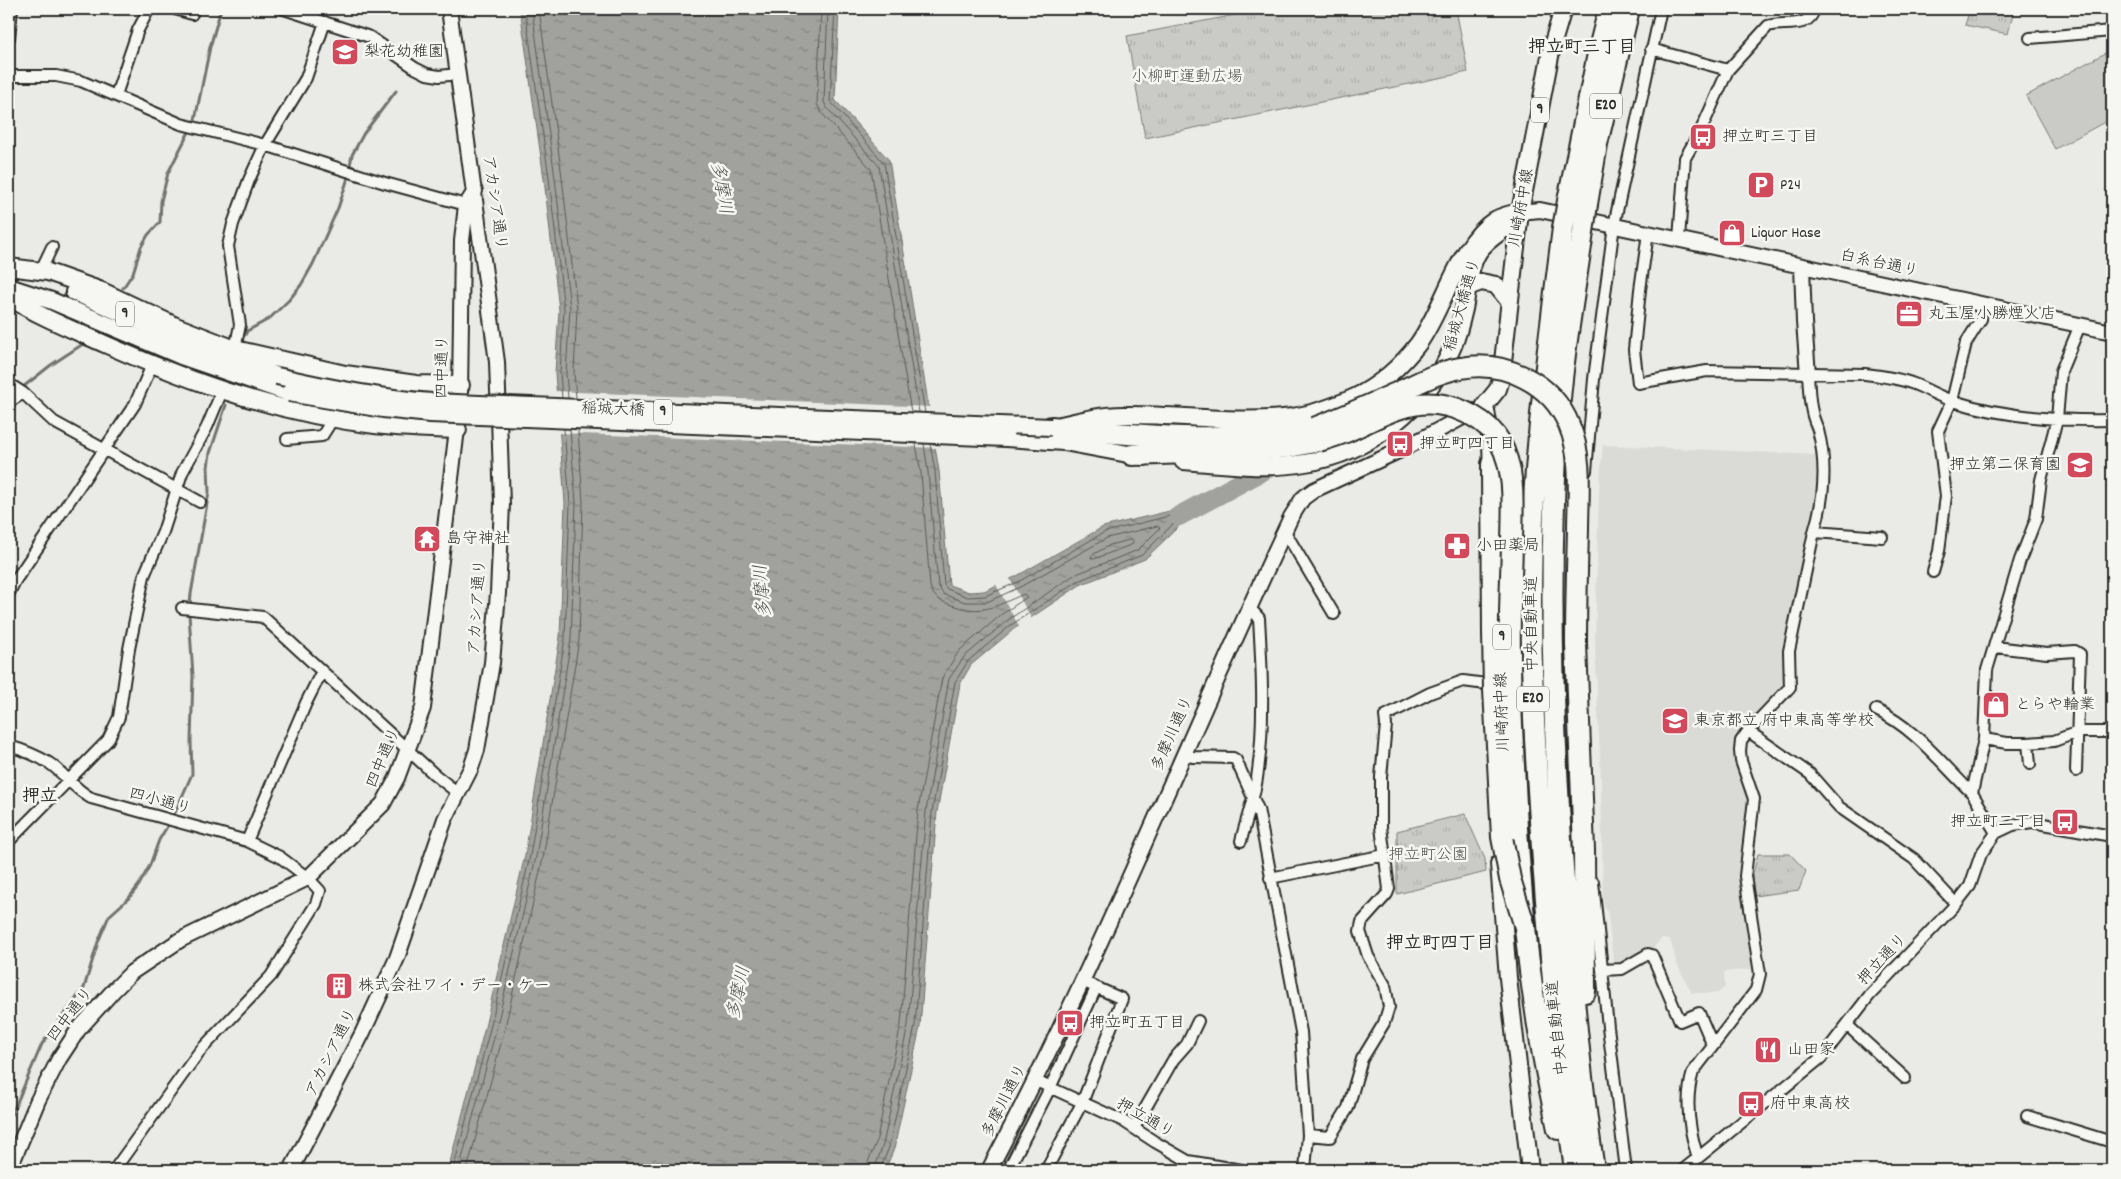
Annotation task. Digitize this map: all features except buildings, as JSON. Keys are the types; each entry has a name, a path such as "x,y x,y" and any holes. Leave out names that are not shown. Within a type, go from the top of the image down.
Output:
{"highway":[{"name":"E20","path":"1578,203 1597,58 1609,9"},
{"name":"E20","path":"1578,203 1597,144 1629,9"},
{"path":"1573,230 1578,203"},
{"name":"中央自動車道","path":"1573,230 1540,415 1533,518 1532,667 1539,807 1552,966 1575,1170"},
{"name":"中央自動車道","path":"1573,230 1552,519 1551,602 1555,746 1562,854 1571,967 1594,1170"},
{"path":"1049,434 1097,432 1256,436 1285,433 1314,428 1342,418 1422,381 1460,368 1491,366 1523,376 1553,399 1570,426 1574,443 1578,485 1576,644 1584,850 1585,1009 1590,1068 1604,1170"},
{"path":"1132,455 1196,454 1289,447 1319,441 1345,432 1398,409 1430,403 1455,408 1468,413 1481,422 1499,440 1508,464 1513,492 1510,655 1517,829 1524,927 1531,981 1564,1170"},
{"path":"1492,464 1494,699 1502,837 1508,870 1524,927"}],"main road":[{"name":"川崎府中線","path":"1497,757 1486,684 1484,513 1492,464 1491,442 1485,405 1498,389 1500,379 1520,212 1552,46 1563,9"},
{"name":"稲城大橋通り","path":"1049,434 1132,455 1156,459 1253,465 1304,464 1355,448 1396,422 1427,391 1447,360 1458,331 1474,261 1479,251 1488,241 1509,226 1520,212"},
{"name":"稲城大橋通り","path":"1049,434 1110,415 1255,420 1284,418 1308,414 1356,397 1381,381 1403,362 1419,344 1475,239 1496,219 1520,212"},
{"name":"9","path":"9,267 94,300 187,342 233,370"},
{"path":"9,267 41,270 102,291 176,326 285,408 330,418 406,428 458,430"},
{"name":"9","path":"9,279 57,294 233,370"},
{"path":"1468,287 1481,282 1496,285 1508,300"},
{"name":"9","path":"9,286 52,301 135,337 233,370"},
{"name":"9","path":"9,296 76,319 179,364 233,370"},
{"path":"9,296 33,312 152,365 345,374 416,384 460,384"},
{"name":"稲城大橋","path":"233,370 278,376 336,390 386,398 432,402 1049,434"},
{"name":"稲城大橋","path":"233,370 289,393 375,408 430,414 1049,434"},
{"name":"川崎府中線","path":"1485,405 1494,420 1502,441 1507,492 1495,836 1500,873 1508,978 1530,1170"}],"street":[{"path":"9,38 12,9"},
{"path":"116,95 138,30 149,9"},
{"path":"175,9 192,14"},
{"path":"284,9 370,37 415,68 427,74 439,76 458,74"},
{"name":"アカシア通り","path":"291,1170 362,1034 398,958 445,819 459,794 477,750 492,663 498,594 502,504 497,362 449,9"},
{"path":"1626,1170 1590,857 1581,650 1583,514 1594,379 1614,225 1661,9"},
{"path":"1679,239 1685,158 1728,70 1768,26 1801,24 1807,21 1814,13 1814,9"},
{"path":"9,840 108,740 119,717 129,649 144,576 163,532 182,473 208,428 233,370 240,325 228,246 234,224 249,180 266,145 306,78 325,22"},
{"path":"2030,38 2112,32"},
{"path":"1651,49 1728,70"},
{"path":"9,76 56,76 81,81 181,124 266,145 385,183 466,205"},
{"name":"四中通り","path":"9,1170 38,1100 59,1059 78,1030 96,1008 132,972 180,940 308,878 366,823 383,804 397,778 423,708 458,430 462,241 466,205 475,191"},
{"name":"白糸台通り","path":"1520,212 1540,210 2112,332"},
{"path":"1648,233 1634,350 1638,383 1707,371 1865,374 1888,376 1912,383 1952,401 2013,415 2057,419 2112,420"},
{"path":"41,270 52,247"},
{"path":"1698,1158 1688,1114 1689,1086 1694,1072 1756,990 1760,974 1746,876 1754,799 1741,761 1741,741 1748,730 1790,687 1789,651 1814,532 1820,514 1824,486 1818,432 1811,411 1802,266"},
{"path":"1933,572 1940,551 1946,496 1938,431 1952,401 1966,343 1981,319 1980,304"},
{"path":"1972,793 1984,739 1987,670 2020,560 2036,519 2041,480 2057,419 2061,371 2080,325"},
{"path":"9,593 12,579 105,450 134,404 152,365"},
{"path":"9,384 54,422 200,502"},
{"path":"406,428 418,418 420,396 416,384"},
{"path":"9,402 23,394"},
{"name":"多摩川通り","path":"989,1170 1036,1081 1249,607 1284,530 1299,502 1308,494 1450,426 1485,405"},
{"path":"287,439 322,436 329,425 330,418"},
{"path":"1284,530 1334,614"},
{"path":"1814,532 1882,537"},
{"path":"1241,841 1253,796 1260,756 1259,618 1249,607"},
{"path":"182,608 262,617 434,774 459,794"},
{"path":"1995,647 2047,653 2075,651 2080,654 2076,771"},
{"path":"247,841 306,703 322,671"},
{"path":"1308,1135 1330,1137 1348,1108 1362,1059 1384,1023 1389,1007 1386,985 1368,956 1360,931 1362,922 1387,894 1389,889 1381,827 1381,778 1386,724 1385,716 1430,693 1463,681 1486,684"},
{"path":"1876,710 1891,717 1906,728 1972,793 1996,833 2013,824 2032,822 2112,836"},
{"path":"1748,730 1810,774 1839,807 1914,859 1956,904"},
{"path":"1984,739 2007,743 2028,743 2054,741 2078,732 2112,732"},
{"path":"2028,743 2030,764"},
{"name":"四小通り","path":"9,746 24,750 49,763 81,793 91,798 247,841 280,857 308,878"},
{"path":"1184,754 1193,757 1233,758 1236,760 1258,809 1270,878 1292,977 1301,1032 1308,1135 1305,1170"},
{"name":"押立通り","path":"1683,1170 1822,1057 1848,1026 1869,996 1956,904 1970,886 1981,854 1996,833"},
{"path":"1270,878 1385,855"},
{"path":"114,1170 199,1052 271,976 287,953 316,904 320,891 308,878"},
{"path":"1602,970 1622,969 1648,954 1652,954 1680,1020 1699,1013 1713,1046"},
{"path":"1046,1170 1082,1103 1122,1000 1082,981"},
{"path":"1008,1170 1050,1088 1096,988"},
{"path":"1134,1128 1173,1060 1186,1044 1198,1021"},
{"path":"1848,1026 1906,1078"},
{"name":"押立通り","path":"1036,1081 1134,1128 1188,1161 1242,1170"},
{"path":"2027,1116 2112,1142"}],"shaded area":[{"name":"東京都立 府中東高等学校","path":"1603,445 1817,455 1819,474 1818,499 1815,517 1807,536 1795,604 1783,648 1786,675 1784,688 1739,737 1750,809 1742,880 1751,952 1751,969 1724,972 1725,987 1718,993 1692,993 1677,964 1670,939 1662,938 1653,948 1636,953 1622,966 1613,960 1608,915 1603,900 1601,780 1595,645 1599,492"}],"green space":[{"name":"小柳町運動広場","path":"1266,9 1456,9 1468,72 1145,138 1127,36"},
{"path":"1970,9 2014,9 2008,34 1965,25"},
{"path":"2107,52 2112,62 2112,118 2055,149 2026,96"},
{"name":"押立町公園","path":"1465,814 1485,859 1486,872 1397,894 1397,831"},
{"path":"1758,854 1790,854 1806,871 1799,890 1754,896 1752,878"}],"water":[{"name":"多摩川","path":"520,9 839,9 835,100 889,160 939,471 949,585 969,592 984,591 1015,577 1103,527 1203,503 1145,559 1080,585 1014,629 971,665 960,684 937,812 920,1027 894,1149 885,1170 448,1170 485,1027 525,855 560,637 565,503 555,373 559,310 544,179"}],"pier":[{"path":"554,391 932,407 938,448 557,433"},
{"path":"1009,577 1032,620 1020,628 995,583"}],"waterway":[{"path":"123,288 133,273 141,247 148,235 160,222 161,201 168,173 195,120 210,47 221,9"},
{"path":"245,335 247,331 269,319 289,300 301,285 313,264 338,208 347,181 352,155 364,133 396,91"},
{"path":"23,387 51,365 83,344"},
{"path":"174,815 192,774 193,676 189,614 209,492 208,467 210,453 226,405"},
{"path":"1179,516 1281,461"},
{"path":"12,1114 42,1044 84,988 98,942 109,916 129,898 139,885 150,865 159,840 168,825"}],"place":[{"name":"梨花幼稚園","path":"345,52"},
{"name":"押立町三丁目","path":"1703,137"},
{"name":"P24","path":"1761,185"},
{"name":"Liquor Hase","path":"1732,233"},
{"name":"丸玉屋小勝煙火店","path":"1909,314"},
{"name":"押立町四丁目","path":"1400,444"},
{"name":"押立第二保育園","path":"2080,465"},
{"name":"島守神社","path":"427,539"},
{"name":"小田薬局","path":"1457,546"},
{"name":"とらや輪業","path":"1996,705"},
{"name":"東京都立 府中東高等学校","path":"1675,721"},
{"name":"押立町二丁目","path":"2065,822"},
{"name":"株式会社ワイ・デー・ケー","path":"339,986"},
{"name":"押立町五丁目","path":"1070,1023"},
{"name":"山田家","path":"1768,1050"},
{"name":"府中東高校","path":"1751,1104"}],"district":[{"name":"押立町三丁目","path":"1582,48"},
{"name":"押立","path":"40,797"},
{"name":"押立町四丁目","path":"1440,944"}]}
